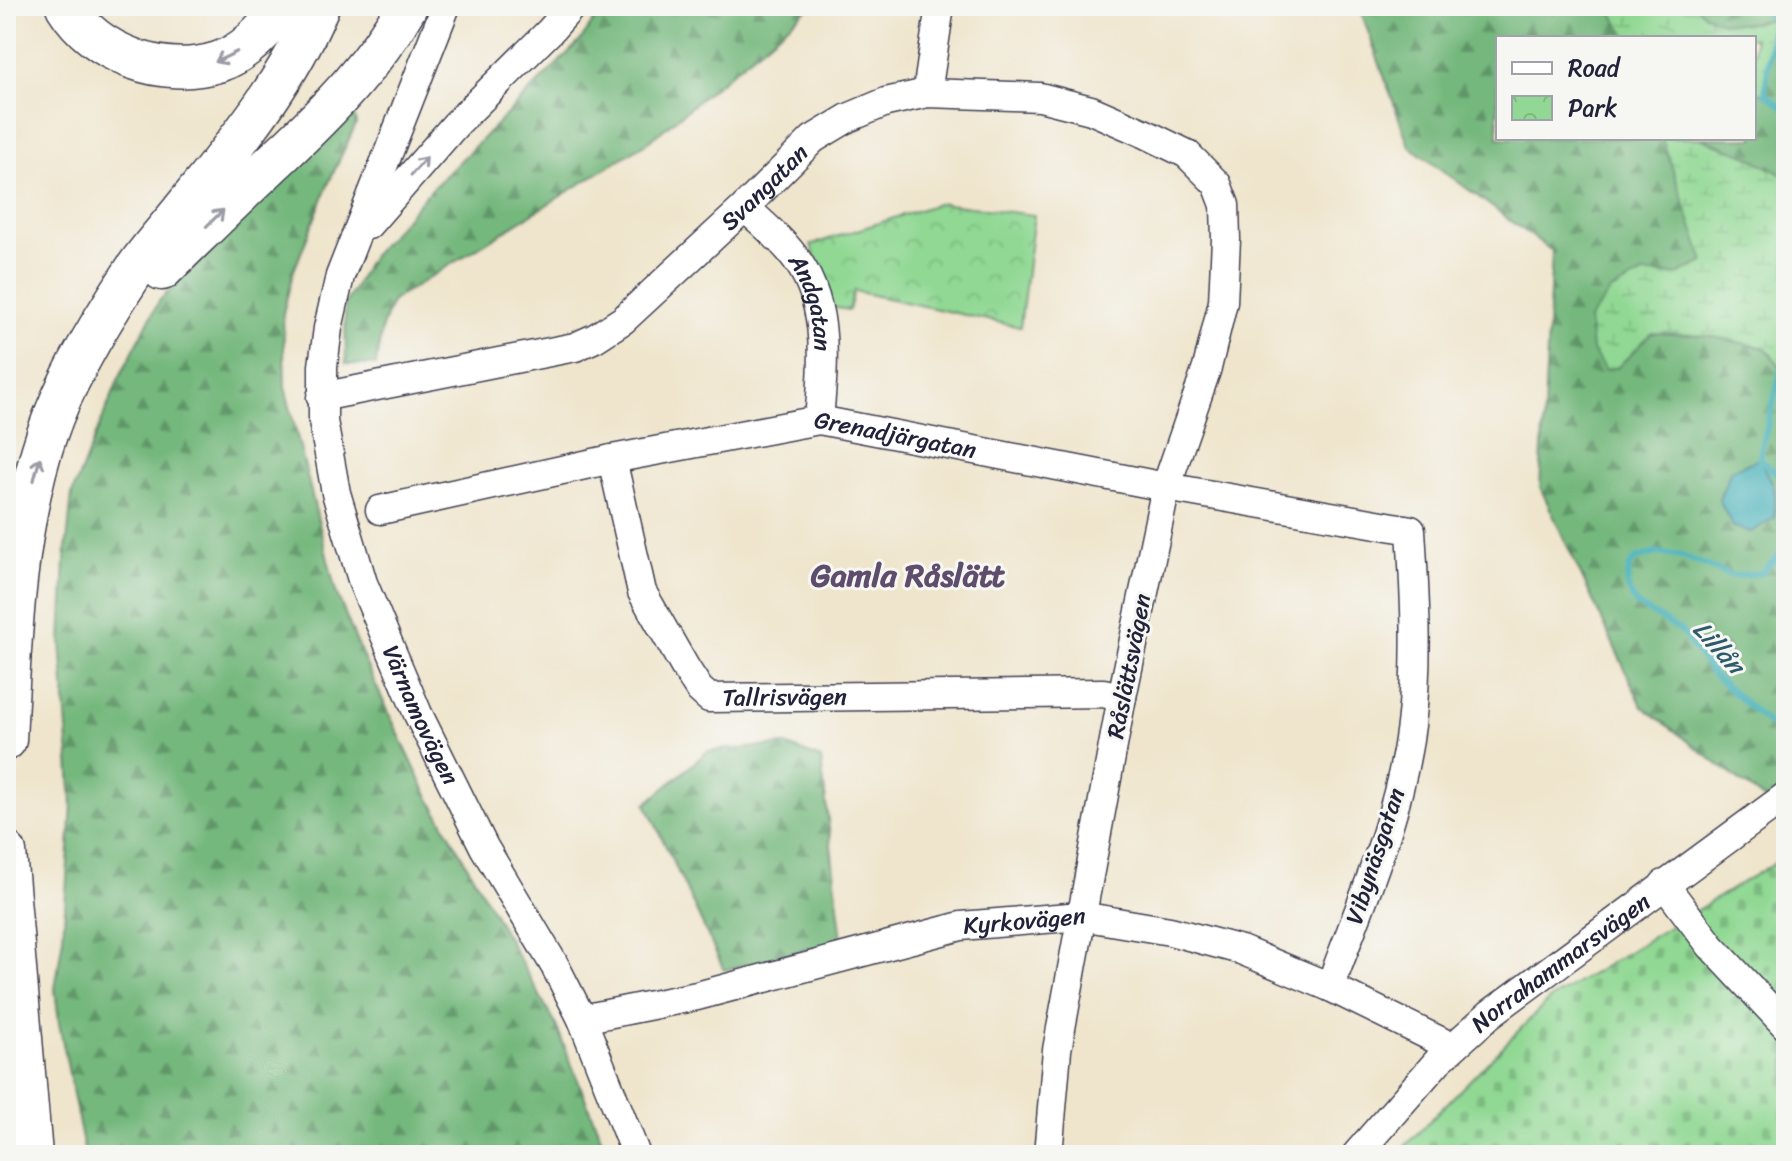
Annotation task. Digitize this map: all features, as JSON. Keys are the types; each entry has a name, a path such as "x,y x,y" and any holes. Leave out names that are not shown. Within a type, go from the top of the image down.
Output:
{"highway":[{"path":"66,6 74,19 102,44 130,59 188,68 220,61 245,47 264,32 283,6"},
{"path":"6,740 11,647 29,501 46,435 59,404 133,272 251,124 288,69 319,6"},
{"path":"98,331 318,121 356,79 390,35 407,6"},
{"path":"6,852 32,1155"}],"street":[{"path":"392,142 446,6"},
{"name":"Värnamovägen","path":"350,247 456,124 572,6"},
{"path":"927,93 940,6"},
{"name":"Svangatan","path":"321,397 575,347 595,338 623,320 813,139 874,107 927,93 1040,97 1091,110 1187,154 1217,184"},
{"name":"Värnamovägen","path":"456,124 423,136 392,142 333,299 321,397 336,493 369,598 418,714 484,847 540,940 582,1019 636,1155"},
{"name":"Råslättsvägen","path":"1048,1155 1057,1050 1122,697 1166,487 1207,368 1223,302 1225,205 1217,184"},
{"name":"Andgatan","path":"745,207 791,252 817,302 823,331 819,420"},
{"name":"Grenadjärgatan","path":"380,510 612,459 819,420 1166,487 1411,530"},
{"name":"Tallrisvägen","path":"612,459 642,592 686,669 709,698 1087,693 1122,697"},
{"name":"Vibynäsgatan","path":"1330,987 1390,823 1411,727 1417,629 1411,530"},
{"name":"Norrahammarsvägen","path":"1356,1155 1452,1047 1516,993 1786,796"},
{"path":"1664,884 1711,946 1786,1026"},
{"name":"Kyrkovägen","path":"582,1019 697,996 961,926 1081,916 1170,931 1241,950 1330,987 1452,1047"}],"green space":[{"path":"604,6 811,6 651,140 392,301 382,327 376,365 346,364 345,304 372,256 427,194 581,40"},
{"path":"1359,6 1786,6 1786,816 1642,706 1540,487 1552,251 1409,146"},
{"path":"1607,6 1696,6 1712,18 1732,23 1773,19 1765,93 1756,93 1756,36 1627,36"},
{"path":"353,108 356,124 293,273 283,313 285,387 336,592 364,660 424,788 555,1023 608,1155 85,1155 55,989 63,937 72,804 61,641 72,494 119,378 159,301"},
{"path":"1663,140 1705,140 1746,155 1786,177 1786,366 1782,368 1765,348 1710,336 1652,333 1618,367 1605,370 1592,350 1589,319 1611,291 1643,274 1679,274 1704,262"},
{"path":"940,203 1034,215 1020,327 854,291 849,310 831,307 811,245"},
{"path":"785,745 821,759 842,940 724,970 646,804 708,751"},
{"path":"1786,856 1786,1155 1396,1155 1549,1000"}],"water":[{"path":"1759,459 1774,487 1775,508 1774,518 1752,532 1733,527 1719,500 1731,470"}],"waterway":[{"name":"Lillån","path":"1758,6 1773,19 1765,93 1786,110"},
{"name":"Lillån","path":"1786,366 1782,368 1759,459 1786,481"},
{"name":"Lillån","path":"1786,547 1762,573 1733,576 1682,556 1657,553 1635,559 1629,568 1627,586 1636,604 1681,631 1713,675 1786,739"}],"district":[{"name":"Gamla Råslätt","path":"908,575"}]}
